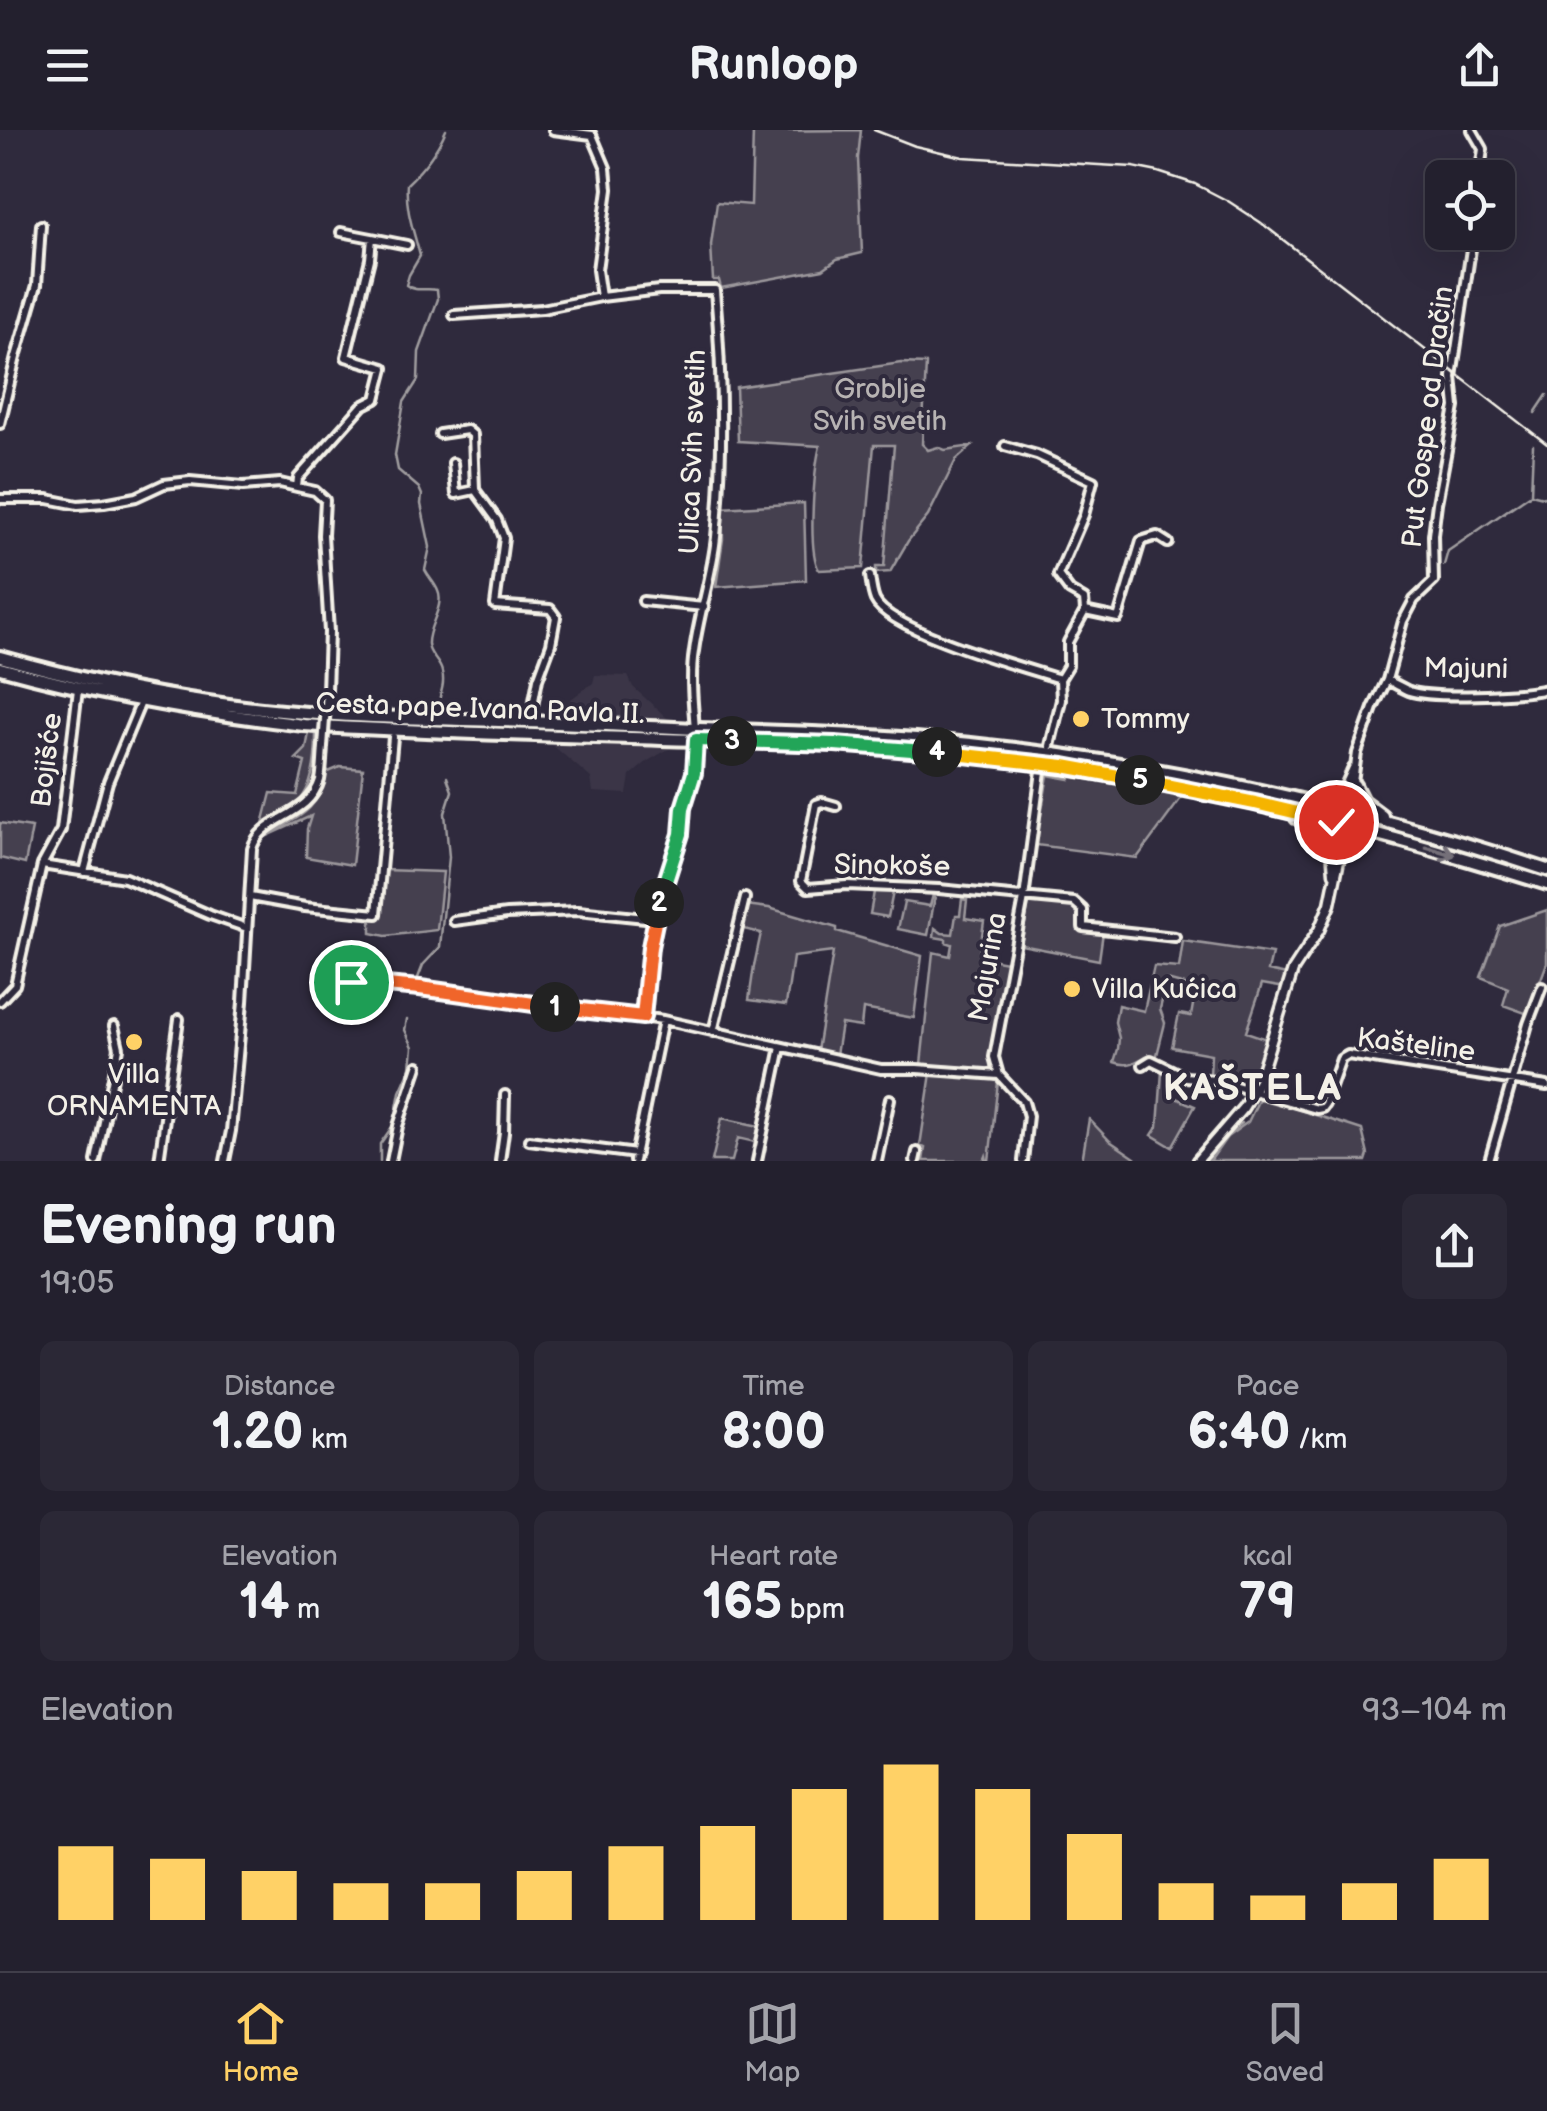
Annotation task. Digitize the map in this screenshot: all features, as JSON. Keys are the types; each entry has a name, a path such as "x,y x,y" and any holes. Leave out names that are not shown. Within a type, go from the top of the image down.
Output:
{"main road":[{"name":"Cesta pape Ivana Pavla II.","path":"0,657 93,681 210,702 345,716 530,722 873,746 1064,766 1341,823 1547,884"},
{"name":"Cesta pape Ivana Pavla II.","path":"0,668 78,690 142,702 216,715 321,726 914,738 1010,748 1208,779 1392,822 1547,870"},
{"path":"1354,785 1366,806 1392,822"},
{"path":"1279,808 1312,824 1324,834 1332,849"}],"street":[{"path":"553,130 592,136 606,168 608,189 597,270 600,297"},
{"path":"1472,130 1483,149 1481,160"},
{"path":"0,424 37,285 41,226"},
{"path":"341,232 407,245"},
{"path":"297,486 298,478 362,406 376,399 384,368 346,357 372,238"},
{"name":"Put Gospe od Dračin","path":"1344,810 1344,788 1387,680 1402,620 1414,600 1434,581 1433,535 1455,407 1452,377 1471,250"},
{"name":"Ulica Svih svetih","path":"454,315 542,309 659,290 715,290 721,394 718,495 716,538 693,653 694,773 683,808 681,834 654,919 643,1017"},
{"path":"440,434 467,430 473,435 475,490 497,520 504,538 495,605 550,609 556,617 530,722"},
{"path":"1005,446 1037,455 1093,480 1084,515 1058,575 1070,591 1084,599 1085,611 1068,642 1068,666 1060,679 1061,700 1050,746"},
{"path":"453,464 456,494 475,490"},
{"path":"0,499 104,503 136,497 164,484 190,481 243,486 280,483 316,490 324,500 327,691 319,782 311,797 291,815 264,829 252,849 243,1002 225,1161"},
{"path":"1085,611 1118,618 1141,541 1157,536 1168,543"},
{"path":"870,576 876,602 899,621 982,656 1060,679"},
{"path":"643,601 704,607"},
{"name":"Majuni","path":"1387,680 1412,692 1459,695 1547,689"},
{"name":"Bojišće","path":"0,1002 14,985 42,866 62,830 78,690"},
{"path":"84,872 108,782 142,702"},
{"path":"250,897 376,914 393,738"},
{"name":"Put Gospe od Dračin","path":"1344,810 1354,785 1354,767"},
{"name":"Majurina","path":"998,1075 994,1057 1024,898 1042,770"},
{"name":"Sinokoše","path":"836,806 816,804 801,882 808,888 848,885 939,889 1024,898"},
{"path":"1335,878 1332,849 1344,810"},
{"path":"1198,1161 1254,1091 1292,970 1326,918 1341,823"},
{"path":"42,866 125,878 247,928"},
{"path":"713,1032 746,898"},
{"path":"1024,898 1074,902 1084,910 1083,927 1175,937"},
{"path":"454,921 578,910 654,919"},
{"path":"351,982 664,1020 880,1068 998,1075 1024,1102 1028,1116 1023,1161"},
{"path":"1489,1161 1542,987"},
{"path":"159,1161 180,1019"},
{"path":"530,1140 635,1157 664,1020"},
{"path":"96,1161 119,1048 114,1026"},
{"path":"757,1161 780,1047"},
{"name":"Kašteline","path":"1254,1091 1322,1108 1341,1059 1348,1054 1547,1086"},
{"path":"1143,1065 1151,1060 1186,1077 1254,1091"},
{"path":"391,1161 418,1066"},
{"path":"500,1161 505,1095"},
{"path":"877,1161 890,1100"},
{"path":"915,1161 917,1152"}],"shaded area":[{"path":"595,675 628,676 633,687 667,718 649,722 549,715 593,683"},
{"path":"569,739 652,742 672,747 630,776 627,794 593,792 591,778 551,744"}],"green space":[{"path":"861,130 858,158 862,253 837,259 823,269 721,288 719,280 713,280 711,245 717,202 751,205 753,131"},
{"name":"Groblje Svih svetih","path":"901,363 926,364 922,444 928,450 972,446 956,460 928,516 890,572 876,573 876,567 884,567 894,445 874,445 863,568 819,570 812,528 820,446 738,441 736,387"},
{"path":"804,503 806,580 716,587 723,539 722,508"},
{"path":"309,733 316,734 316,750 307,790 291,810 263,824 271,793 297,795 305,762 296,759 306,749"},
{"path":"340,767 363,769 352,865 306,857 311,816 265,837 312,806 326,773"},
{"path":"1072,774 1185,793 1137,858 1036,845 1048,775 1070,779"},
{"path":"0,823 32,828 25,864 0,858"},
{"path":"383,870 443,872 437,930 386,936 371,933 371,916 379,914"},
{"path":"934,891 928,935 898,929 904,902 930,906"},
{"path":"874,892 893,892 888,917 870,914"},
{"path":"962,899 967,900 965,918 984,921 979,957 1007,962 990,1069 921,1064 933,952 950,956 952,944 934,937 935,928 953,934"},
{"path":"1029,902 1079,910 1078,929 1103,932 1099,960 1021,945"},
{"path":"746,905 769,908 922,956 914,1018 863,1009 861,1027 841,1024 836,1055 817,1051 833,952 793,957 786,1005 749,1000 761,933 740,928"},
{"path":"1547,910 1547,963 1528,1014 1503,1005 1508,988 1481,977 1500,926"},
{"path":"1183,941 1272,954 1268,971 1287,975 1285,988 1262,984 1246,1032 1267,1039 1252,1086 1210,1076 1211,1054 1172,1047 1179,1014 1191,1016 1196,988 1167,980 1160,1009 1165,1023 1156,1059 1146,1056 1131,1064 1114,1062 1119,1038 1115,1022 1118,1005 1144,1011 1154,966 1179,968"},
{"path":"1162,1071 1178,1079 1171,1096 1195,1106 1172,1147 1152,1135 1158,1126"},
{"path":"931,1073 998,1082 989,1161 986,1156 984,1161 923,1161 925,1148 920,1146"},
{"path":"1260,1097 1362,1130 1366,1161 1210,1161 1227,1137 1248,1122"},
{"path":"722,1118 759,1126 755,1142 738,1138 732,1161 712,1161"},
{"path":"1089,1119 1110,1141 1135,1158 1133,1161 1082,1161"}],"waterway":[{"path":"437,711 443,677 428,644 440,597 425,570 430,547 422,495 398,470 395,455 404,402 418,380 419,352 438,299 437,290 406,285 420,256 407,184 429,159 446,130"},
{"path":"1535,413 1547,395"},
{"path":"1531,494 1533,445"},
{"path":"1444,565 1448,551 1531,494 1547,498"},
{"path":"418,978 423,965 440,947 449,857 445,813 452,791 447,777"},
{"path":"380,1161 380,1144 394,1124 400,1092 411,1067 413,1047 405,1030 407,1019"},
{"path":"1207,1161 1226,1135 1242,1123"}],"railway":[{"path":"874,130 915,146 963,157 1133,167 1195,184 1260,222 1547,444"}],"place":[{"name":"Tommy","path":"1081,719"},
{"name":"Villa Kućica","path":"1072,989"},
{"name":"Villa ORNAMENTA","path":"134,1042"}],"district":[{"name":"KAŠTELA","path":"1253,1088"}],"route":[{"path":"351,982 643,1017 654,919 681,834 686,793 694,773 696,740 873,746 1064,766 1336,822"}]}
